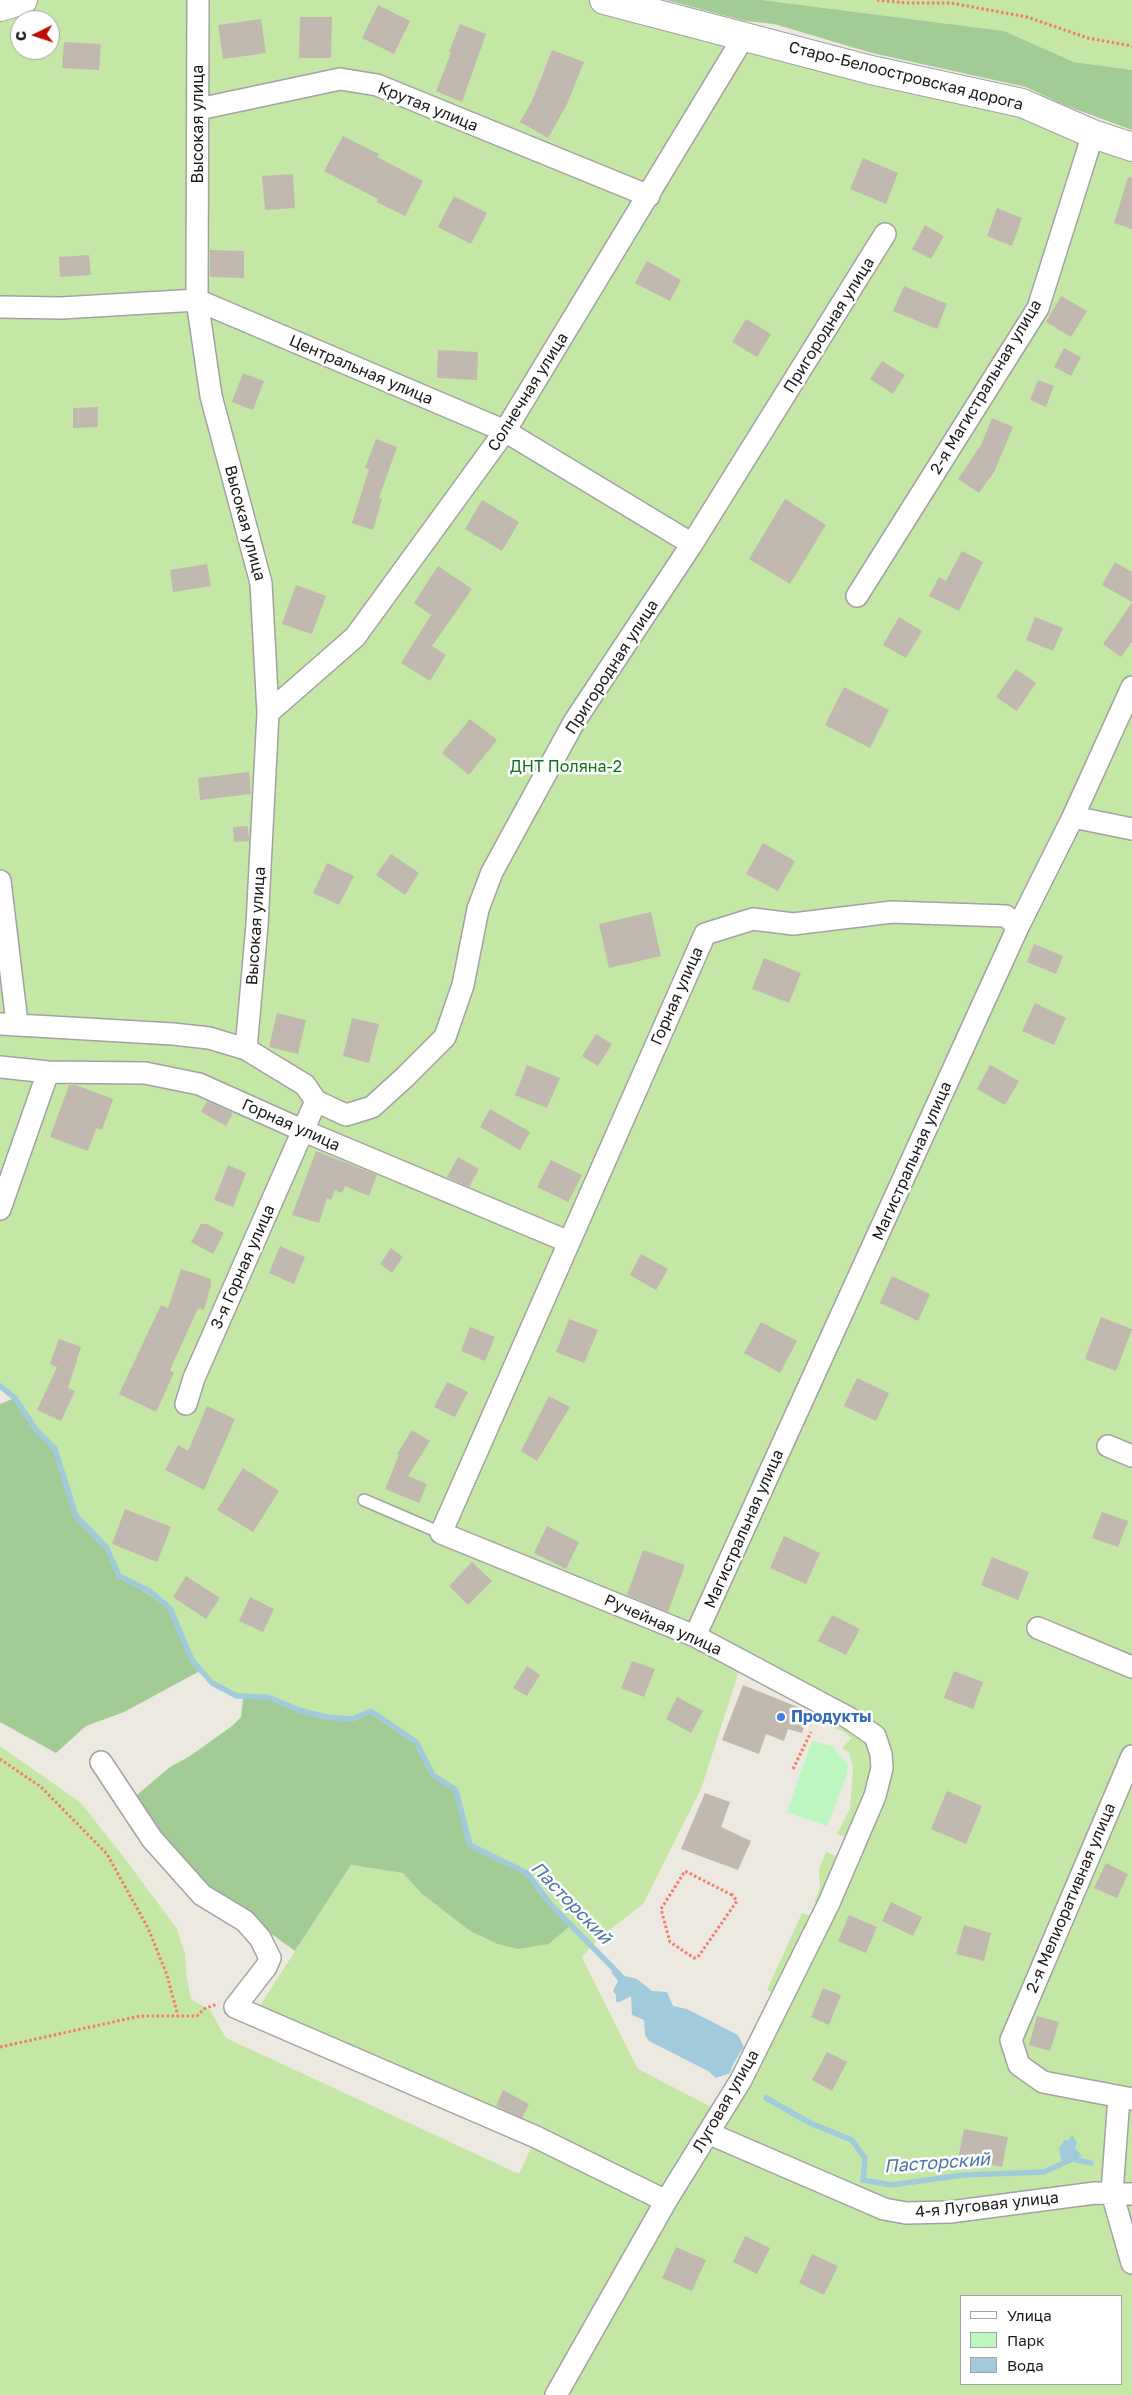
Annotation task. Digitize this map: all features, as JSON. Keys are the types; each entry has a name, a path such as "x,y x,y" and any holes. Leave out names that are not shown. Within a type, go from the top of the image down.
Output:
{"street":[{"path":"0,7 23,0"},
{"name":"Высокая улица","path":"198,0 197,300 211,396 261,583 268,713 257,925 246,1049"},
{"name":"Старо-Белоостровская дорога","path":"604,0 871,70 1022,103 1093,134 1132,147"},
{"name":"Солнечная улица","path":"268,713 355,637 505,431 649,196 753,39"},
{"name":"Крутая улица","path":"199,109 340,79 377,85 649,196"},
{"name":"2-я Магистральная улица","path":"857,596 1038,308 1093,134"},
{"name":"Пригородная улица","path":"316,1101 346,1115 372,1106 406,1077 445,1037 463,986 478,909 492,872 574,722 692,544 885,234"},
{"name":"Центральная улица","path":"0,307 61,308 197,300 505,431 692,544"},
{"name":"Магистральная улица","path":"695,1636 1018,928 1073,817 1132,687"},
{"path":"1073,817 1132,829"},
{"path":"0,881 8,1024 209,1038 246,1049 305,1085 316,1101"},
{"name":"Горная улица","path":"440,1533 705,934 753,918 793,924 892,912 1006,916 1018,928"},
{"name":"Горная улица","path":"0,1068 48,1072 145,1073 199,1084 304,1131 569,1242"},
{"path":"0,1209 48,1072"},
{"name":"3-я Горная улица","path":"186,1404 194,1378 316,1101"},
{"path":"1108,1446 1132,1456"},
{"name":"Ручейная улица","path":"440,1533 695,1636 850,1718 875,1736 881,1754 882,1768 875,1796"},
{"path":"1038,1628 1132,1667"},
{"name":"2-я Мелиоративная улица","path":"1126,2098 1043,2082 1019,2065 1011,2040 1132,1756"},
{"path":"101,1762 152,1839 202,1895 245,1921 260,1938 270,1958 235,2007 536,2137 666,2201"},
{"name":"Луговая улица","path":"558,2394 666,2201 741,2080 824,1914 875,1796"},
{"path":"1126,2098 1122,2194 1132,2263"},
{"name":"4-я Луговая улица","path":"708,2133 884,2209 906,2213 950,2212 1095,2193 1122,2194"}],"lane":[{"path":"364,1500 440,1533"}],"path":[{"path":"876,0 906,3 951,3 1027,16 1088,38 1132,46"},
{"path":"793,1769 811,1732"},
{"path":"0,1759 41,1786 107,1854 148,1928 167,1975 178,2016"},
{"path":"684,1871 732,1895 737,1901 698,1957 694,1958 670,1942 660,1909 684,1871"},
{"path":"732,1895 733,1891"},
{"path":"0,2047 140,2016 197,2016 204,2009 222,2001 235,2007"}],"green space":[{"name":"ДНТ Поляна-2","path":"23,0 604,0 1132,147 1132,2395 0,2395 0,1746 81,1803 122,1855 177,1929 185,1954 186,1973 191,1999 210,2010 226,2038 519,2174 536,2137 257,2010 351,1865 403,1873 422,1894 470,1931 549,1944 571,1925 552,1906 527,1873 470,1845 456,1790 436,1777 416,1742 353,1719 296,1709 268,1697 243,1699 212,1683 198,1672 170,1608 119,1576 107,1548 76,1516 55,1449 36,1428 15,1398 0,1387 0,7","holes":["742,1662 828,1705 823,1723 844,1732 852,1738 842,1748 849,1753 853,1767 850,1809 837,1834 857,1840 849,1860 826,1852 819,1869 820,1888 814,1902 829,1907 823,1920 802,1913 767,1990 784,1998 721,2112 638,2069 582,1957 598,1939 644,1903 701,1789"]},
{"path":"666,0 762,0 1004,31 1074,62 1132,70 1132,130 1064,105 1026,87 872,53 774,24 745,21"},
{"path":"762,0 1132,0 1132,70 1074,62 1004,31"},
{"path":"15,1398 36,1428 55,1449 77,1516 107,1548 119,1576 170,1608 198,1672 124,1712 86,1726 56,1753 0,1722 0,1404"},
{"path":"268,1697 296,1709 353,1719 371,1711 416,1742 436,1777 456,1790 470,1845 527,1873 552,1906 571,1925 549,1944 518,1949 498,1944 470,1931 422,1894 403,1873 351,1865 295,1951 202,1884 132,1799 170,1767 190,1756 232,1726 241,1717 243,1699"},
{"path":"812,1741 832,1746 848,1765 846,1777 827,1826 787,1812"}],"water":[{"path":"616,1970 625,1976 637,1979 652,1991 667,1992 673,2006 687,2009 738,2035 744,2047 734,2062 730,2073 716,2078 708,2071 649,2041 645,2035 644,2020 632,2015 631,1996 616,2002 616,1995 613,1991 618,1981 611,1972"},
{"path":"1072,2135 1077,2142 1075,2148 1082,2156 1067,2163 1061,2160 1059,2149 1064,2140 1069,2140"}],"building":[{"path":"378,5 410,21 394,54 362,38"},
{"path":"300,17 332,17 331,58 299,58"},
{"path":"261,19 266,53 223,59 218,25"},
{"path":"460,24 486,34 462,102 436,91"},
{"path":"64,42 101,44 99,70 62,68"},
{"path":"552,50 584,62 567,104 548,138 520,122 532,101"},
{"path":"343,136 379,154 377,157 423,181 405,216 377,202 378,199 324,171"},
{"path":"863,158 898,173 886,204 850,189"},
{"path":"293,174 295,208 265,210 262,176"},
{"path":"1128,177 1132,178 1132,229 1114,223"},
{"path":"454,196 487,213 471,244 438,227"},
{"path":"997,208 1022,218 1012,246 987,236"},
{"path":"925,225 944,236 931,259 912,249"},
{"path":"210,250 244,251 244,278 210,277"},
{"path":"89,255 91,275 60,277 59,257"},
{"path":"647,261 681,280 670,301 635,283"},
{"path":"904,286 947,304 937,329 893,311"},
{"path":"1061,296 1087,311 1071,337 1046,322"},
{"path":"746,319 771,334 757,357 732,342"},
{"path":"1064,348 1081,357 1071,376 1054,367"},
{"path":"438,350 478,352 477,380 437,378"},
{"path":"882,361 905,375 893,394 870,379"},
{"path":"243,373 264,381 253,410 232,402"},
{"path":"1038,380 1054,386 1046,407 1030,400"},
{"path":"98,407 98,427 73,428 73,408"},
{"path":"992,418 1013,427 994,472 979,493 958,479 981,445"},
{"path":"376,439 397,447 379,498 382,499 373,530 352,523 369,469 365,468"},
{"path":"785,499 826,525 790,584 749,559"},
{"path":"482,500 519,522 502,551 465,529"},
{"path":"962,551 983,562 959,611 929,596 939,577 946,581"},
{"path":"1115,562 1132,572 1132,602 1102,585"},
{"path":"207,564 211,586 173,592 170,570"},
{"path":"438,566 472,589 432,646 446,655 430,681 401,663 431,615 414,603"},
{"path":"296,585 326,596 312,634 282,624"},
{"path":"1132,603 1132,642 1121,657 1103,644"},
{"path":"899,617 922,631 906,658 883,645"},
{"path":"1035,617 1063,628 1053,651 1026,640"},
{"path":"1016,669 1036,683 1017,711 996,697"},
{"path":"844,687 889,710 870,748 825,725"},
{"path":"470,719 497,740 469,775 442,753"},
{"path":"249,772 251,794 200,800 198,778"},
{"path":"248,826 249,841 234,842 233,827"},
{"path":"763,843 795,861 778,891 746,874"},
{"path":"391,854 419,873 405,895 376,875"},
{"path":"327,863 354,876 339,905 313,893"},
{"path":"651,912 661,956 609,968 599,924"},
{"path":"1034,944 1063,956 1056,974 1027,962"},
{"path":"764,958 801,973 789,1003 752,989"},
{"path":"1035,1003 1066,1018 1054,1045 1022,1031"},
{"path":"277,1013 306,1020 298,1054 269,1047"},
{"path":"352,1018 379,1024 369,1063 343,1056"},
{"path":"596,1034 612,1044 598,1066 582,1056"},
{"path":"527,1065 560,1078 547,1108 515,1095"},
{"path":"990,1065 1019,1081 1005,1105 977,1089"},
{"path":"69,1085 76,1085 113,1099 102,1130 96,1128 88,1151 50,1137"},
{"path":"207,1101 233,1113 226,1126 201,1112"},
{"path":"490,1109 530,1132 520,1150 480,1127"},
{"path":"316,1151 377,1175 369,1196 345,1186 342,1193 335,1190 331,1200 327,1198 319,1223 292,1215"},
{"path":"458,1157 479,1169 469,1187 447,1177"},
{"path":"551,1160 582,1175 568,1202 537,1187"},
{"path":"228,1165 246,1173 233,1207 214,1200"},
{"path":"201,1224 207,1224 224,1233 213,1254 191,1242"},
{"path":"280,1246 305,1257 294,1284 269,1273"},
{"path":"391,1248 403,1257 392,1273 380,1264"},
{"path":"641,1254 668,1269 656,1290 630,1275"},
{"path":"181,1269 211,1279 211,1285 204,1310 198,1308 170,1370 174,1373 156,1412 119,1394 161,1305 168,1308"},
{"path":"892,1276 930,1294 918,1321 880,1303"},
{"path":"1101,1317 1132,1329 1116,1371 1085,1359"},
{"path":"569,1319 598,1330 584,1363 556,1352"},
{"path":"761,1322 797,1341 780,1373 744,1353"},
{"path":"470,1327 495,1337 485,1361 461,1351"},
{"path":"59,1339 81,1347 68,1388 75,1391 61,1421 37,1410 57,1367 50,1364"},
{"path":"857,1378 889,1393 876,1421 844,1406"},
{"path":"447,1382 468,1392 455,1417 434,1407"},
{"path":"549,1396 570,1407 537,1461 521,1451"},
{"path":"207,1406 235,1419 204,1490 165,1470 178,1445 188,1451"},
{"path":"412,1430 430,1441 408,1476 427,1484 419,1503 385,1489 399,1455 397,1454"},
{"path":"243,1468 279,1491 253,1532 217,1510"},
{"path":"125,1509 171,1527 157,1562 112,1544"},
{"path":"1102,1512 1128,1521 1118,1547 1092,1538"},
{"path":"547,1526 579,1542 566,1569 534,1553"},
{"path":"784,1536 820,1553 806,1584 770,1568"},
{"path":"643,1550 685,1565 668,1612 627,1595"},
{"path":"992,1557 1029,1572 1018,1600 981,1585"},
{"path":"472,1562 492,1581 468,1605 449,1586"},
{"path":"186,1576 220,1598 206,1619 173,1597"},
{"path":"250,1597 274,1609 263,1632 239,1621"},
{"path":"832,1615 860,1629 846,1655 818,1641"},
{"path":"632,1661 655,1669 644,1697 621,1688"},
{"path":"527,1666 540,1675 527,1696 513,1688"},
{"path":"954,1671 983,1682 973,1709 944,1698"},
{"name":"Продукты","path":"743,1685 810,1712 802,1733 788,1729 784,1741 766,1734 759,1754 722,1740"},
{"path":"677,1697 703,1711 691,1733 666,1719"},
{"path":"947,1791 982,1806 966,1844 931,1829"},
{"path":"705,1793 730,1802 721,1827 751,1841 738,1870 681,1849"},
{"path":"1106,1863 1128,1874 1117,1898 1094,1888"},
{"path":"891,1902 922,1917 913,1936 882,1921"},
{"path":"849,1915 877,1927 866,1953 838,1941"},
{"path":"964,1925 991,1933 984,1961 956,1954"},
{"path":"823,1988 841,1995 829,2025 811,2017"},
{"path":"1037,2016 1059,2022 1050,2051 1029,2045"},
{"path":"827,2052 847,2062 832,2091 812,2080"},
{"path":"503,2090 529,2104 522,2118 496,2106"},
{"path":"964,2129 1008,2137 1002,2167 958,2159"},
{"path":"745,2236 770,2248 757,2274 733,2262"},
{"path":"676,2247 706,2260 692,2291 662,2278"},
{"path":"812,2254 838,2266 824,2295 799,2283"}],"waterway":[{"name":"Пасторский","path":"0,1386 15,1398 37,1431 55,1449 76,1516 107,1548 119,1576 151,1592 170,1608 192,1660 212,1683 237,1696 268,1697 299,1710 326,1717 353,1719 371,1711 416,1742 433,1775 456,1790 470,1845 527,1873 552,1906 620,1975"},
{"name":"Пасторский","path":"766,2098 810,2123 852,2140 865,2158 863,2180 891,2185 963,2175 1044,2172 1072,2159 1091,2163"}],"place":[{"name":"Продукты","path":"781,1717"}]}
